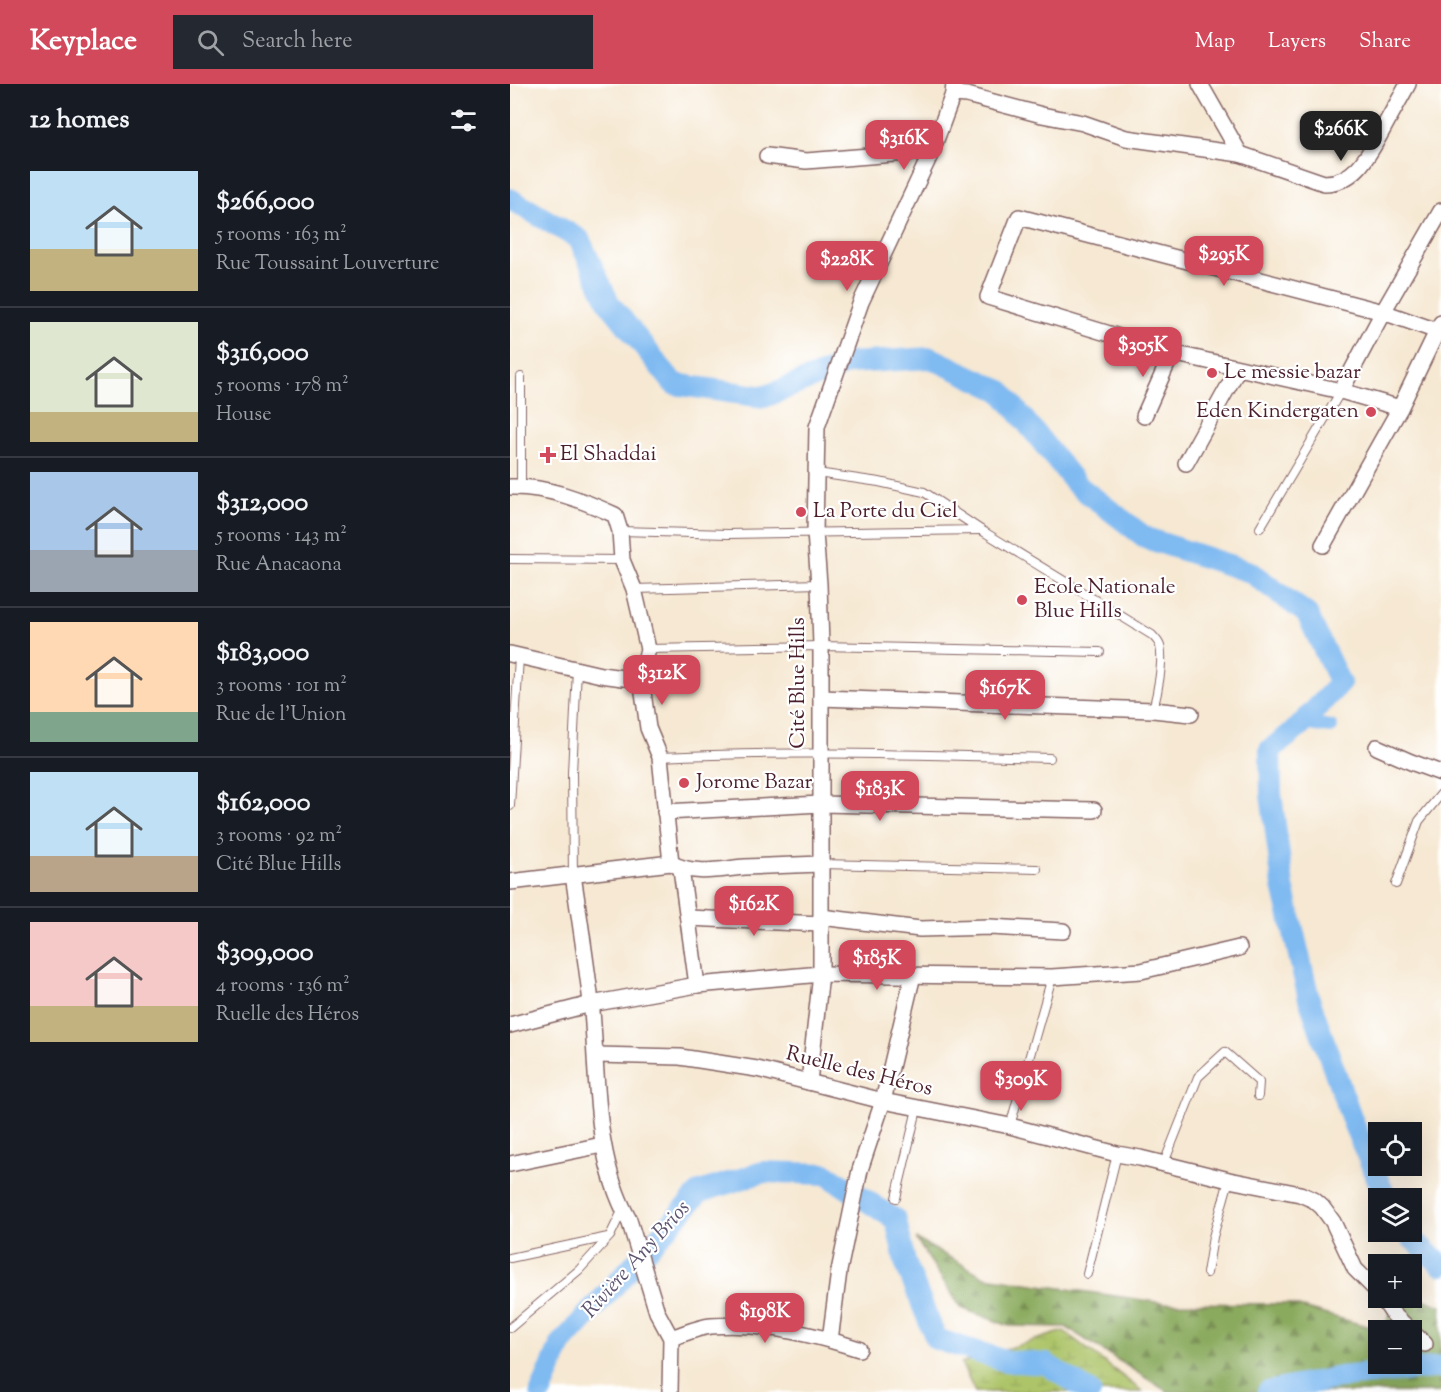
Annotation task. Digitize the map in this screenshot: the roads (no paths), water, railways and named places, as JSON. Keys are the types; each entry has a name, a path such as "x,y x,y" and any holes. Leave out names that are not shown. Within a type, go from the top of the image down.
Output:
{"street":[{"path":"1200,84 1240,154"},
{"path":"953,89 967,95 1042,115 1083,123 1126,138 1240,154 1324,183 1336,183 1350,176 1364,163 1408,84"},
{"name":"Cité Blue Hills","path":"809,1082 821,974 821,646 815,533 817,427 861,302 932,151 953,89"},
{"path":"767,156 806,161 932,151"},
{"path":"1341,391 1441,211"},
{"path":"1323,544 1400,408 1439,327 1019,217 988,297 1172,352 1341,391 1400,408"},
{"path":"1144,416 1172,352"},
{"path":"1186,464 1238,369"},
{"path":"515,487 559,493 615,515 620,531 622,560 634,589 648,649 641,678 648,728 660,757 665,812 688,918 697,985"},
{"path":"514,656 623,678 641,678"},
{"path":"821,698 1154,710 1191,714"},
{"path":"1377,747 1441,772"},
{"path":"665,812 821,804 1094,810"},
{"path":"510,882 676,866 712,871 821,864"},
{"path":"573,875 591,1004 602,1145 657,1312 671,1338 670,1392"},
{"path":"688,918 821,921 920,929 990,927 1063,931"},
{"path":"510,1025 591,1004 697,985 821,974 1052,977 1141,971 1239,948"},
{"path":"830,1340 839,1270 860,1170 883,1101 913,975"},
{"name":"Ruelle des Héros","path":"596,1055 680,1057 757,1069 917,1109 1010,1126 1117,1154 1300,1194 1314,1200 1333,1222 1355,1269 1368,1282"},
{"path":"510,1164 602,1145"},
{"path":"1389,1308 1399,1320"},
{"path":"671,1338 710,1326 773,1328 830,1340 859,1349"},
{"path":"1422,1341 1425,1344"}],"lane":[{"path":"515,487 521,376"},
{"path":"1260,528 1341,391"},
{"path":"817,473 879,482 924,492 981,530 1152,635 1161,649 1154,710"},
{"path":"620,531 815,533 981,530"},
{"path":"510,559 622,560"},
{"path":"634,589 819,584"},
{"path":"648,649 821,646 1100,652"},
{"path":"510,806 514,656"},
{"path":"573,875 572,773 577,669"},
{"path":"660,757 736,753 821,753 1050,758"},
{"path":"1396,884 1419,821 1441,794"},
{"path":"821,864 1037,869"},
{"path":"1010,1126 1052,977"},
{"path":"1164,1163 1198,1077 1225,1052 1259,1082 1258,1096"},
{"path":"896,1198 917,1109"},
{"path":"1087,1274 1117,1154"},
{"path":"1208,1273 1213,1237 1229,1180"},
{"path":"510,1328 579,1270 626,1215"},
{"path":"510,1258 610,1236"}],"waterway":[{"path":"510,199 579,239 609,303 674,384 764,397 849,363 931,358 1001,391 1077,485 1146,538 1250,572 1307,614 1340,683 1298,728 1270,750 1271,794 1283,886 1309,999 1354,1125 1382,1188"},
{"path":"1302,723 1331,727"},
{"name":"Rivière Any Brios","path":"541,1392 561,1344 700,1192 763,1172 826,1174 896,1220 905,1262 936,1339 1006,1361 1046,1364 1090,1392"},
{"path":"1416,1242 1441,1265"},
{"name":"Rivière Any Brios","path":"1268,1392 1341,1377 1441,1367"}],"place":[{"name":"Le messie bazar","path":"1212,373"},
{"name":"Eden Kindergaten","path":"1371,412"},
{"name":"El Shaddai","path":"548,455"},
{"name":"La Porte du Ciel","path":"801,512"},
{"name":"Ecole Nationale Blue Hills","path":"1022,600"},
{"name":"Jorome Bazar","path":"684,783"}]}
